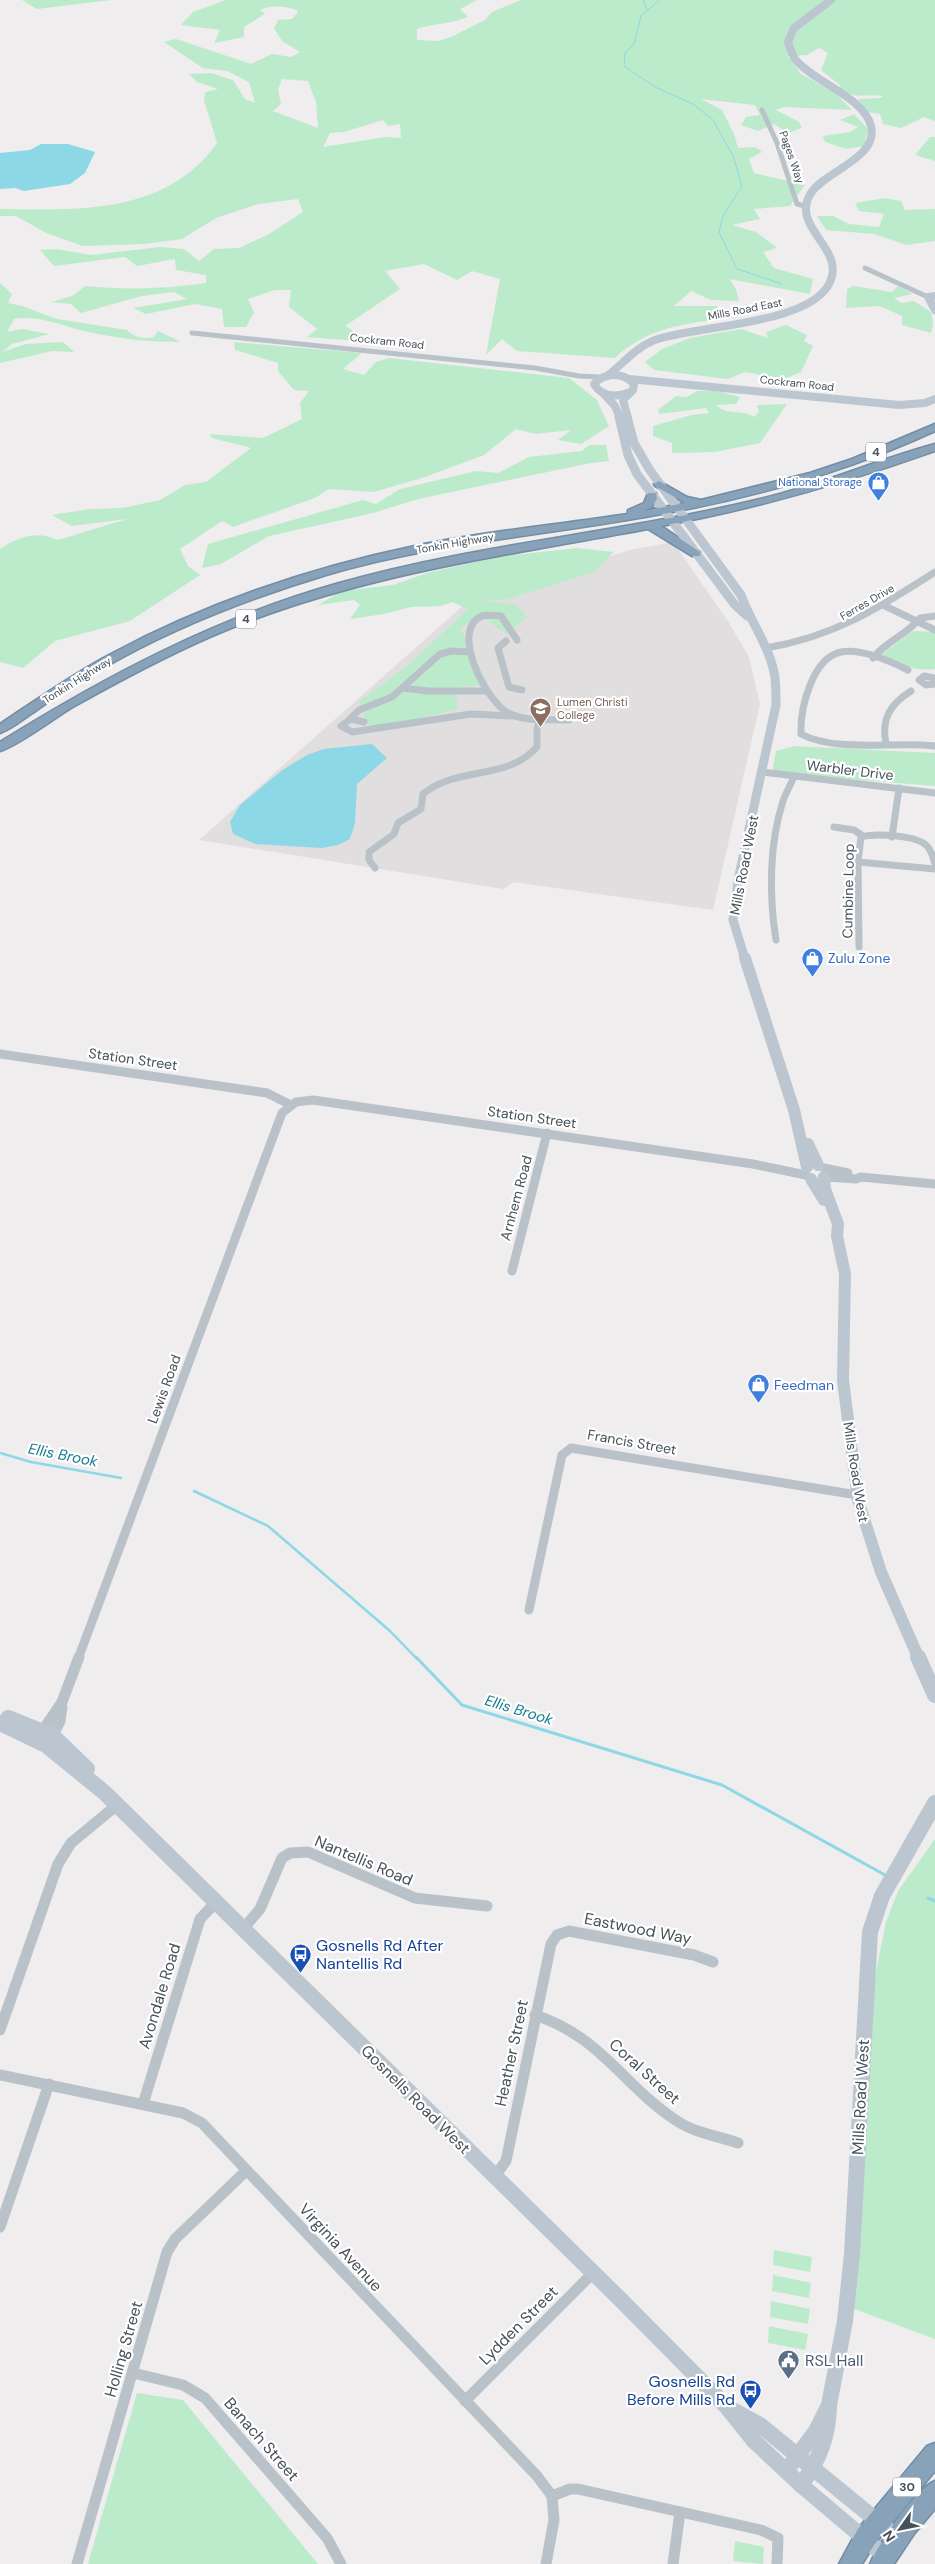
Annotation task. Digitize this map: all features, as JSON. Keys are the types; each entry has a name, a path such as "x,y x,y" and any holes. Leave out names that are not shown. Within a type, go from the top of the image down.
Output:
{"highway":[{"name":"Tonkin Highway","path":"0,729 112,658 198,618 264,593 376,559 458,540 617,519 703,503 816,474 891,446 935,427"},
{"name":"Tonkin Highway","path":"0,747 79,698 156,657 247,618 311,596 431,563 735,509 825,486 935,447"},
{"path":"659,484 684,500 703,503"},
{"path":"617,519 648,505 652,495"},
{"path":"694,529 702,520 735,509"},
{"path":"648,525 660,529 696,554"},
{"name":"30","path":"850,2564 872,2529 935,2454"},
{"name":"30","path":"888,2553 935,2492"}],"main road":[{"path":"805,206 811,192 862,152 870,144 873,134 866,115 809,72 794,58 788,42 794,28 831,0"},
{"name":"Mills Road East","path":"601,379 618,368 625,358 638,348 666,336 788,313 812,302 830,283 834,272 833,260 806,219 805,206"},
{"path":"932,297 935,310"},
{"path":"618,368 628,378 632,389 623,400 634,443 659,484 686,518"},
{"path":"601,379 600,392 610,398 618,414 631,463 671,521"},
{"name":"Cockram Road","path":"601,379 657,380 899,405 925,403 935,399"},
{"name":"Cockram Road","path":"600,392 612,395 657,380"},
{"name":"Mills Road West","path":"686,518 741,595 749,617 765,645 775,677 776,705 737,884 733,920 815,1172 828,1223 837,1236 845,1264 847,1295 842,1339 845,1404 857,1495 866,1530 887,1586 935,1695"},
{"name":"Mills Road West","path":"671,521 735,605 749,617"},
{"name":"Gosnells Road West","path":"0,1716 44,1738 94,1777 105,1793 117,1805 726,2406 754,2441 786,2472 801,2485 872,2529"},
{"name":"Gosnells Road West","path":"0,1723 44,1738"},
{"name":"Mills Road West","path":"801,2485 813,2468 826,2442 829,2405 845,2321 852,2254 870,1932 882,1896 935,1803"},
{"name":"Mills Road West","path":"786,2472 816,2431 829,2405"},
{"name":"Gosnells Road West","path":"726,2406 760,2424 813,2468 872,2529 888,2553"}],"street":[{"name":"Pages Way","path":"762,110 774,135 796,204 805,206"},
{"path":"865,268 932,297"},
{"name":"Cockram Road","path":"192,332 535,368 601,379"},
{"name":"Ferres Drive","path":"765,645 806,641 839,630 935,572"},
{"path":"886,603 935,630"},
{"path":"516,717 498,706 485,691 470,652 468,641 470,627 476,618 483,615 501,616 517,640"},
{"path":"873,658 883,646 918,620 934,616"},
{"path":"918,620 935,626"},
{"path":"506,641 498,648 502,666 509,687 513,690 522,690"},
{"path":"470,652 455,651 442,653 403,688 383,702 357,712 341,726 352,732 472,714 569,720"},
{"path":"931,675 908,670 894,663 850,653 839,653 817,671 801,708 801,731 805,736 815,739 864,745 908,743 935,746"},
{"path":"908,670 919,680 932,686"},
{"path":"911,691 921,676 931,675"},
{"path":"886,744 884,725 894,701 911,691 932,686"},
{"path":"403,688 428,692 485,691"},
{"path":"348,720 356,719 364,722"},
{"path":"375,868 369,860 369,852 394,834 398,823 421,809 421,798 425,791 437,784 485,772 527,758 537,747 537,729 540,719"},
{"name":"Warbler Drive","path":"762,772 935,793"},
{"path":"776,940 773,922 776,838 783,802 794,776"},
{"path":"892,837 899,788"},
{"name":"Cumbine Loop","path":"834,827 854,830 863,836 874,834 918,840 926,844 935,842"},
{"name":"Cumbine Loop","path":"859,947 858,862 859,843 863,836"},
{"path":"926,844 935,864"},
{"path":"858,862 935,869"},
{"name":"Station Street","path":"0,1054 267,1093 289,1104 306,1099 856,1179 861,1177 935,1184"},
{"name":"Lewis Road","path":"44,1738 60,1721 62,1702 282,1112 289,1104"},
{"name":"Arnhem Road","path":"512,1271 548,1133"},
{"name":"Francis Street","path":"529,1610 562,1455 571,1448 857,1495"},
{"path":"0,2030 58,1864 71,1843 117,1805"},
{"name":"Nantellis Road","path":"243,1929 260,1909 282,1858 298,1851 308,1852 414,1898 487,1906"},
{"name":"Avondale Road","path":"143,2104 200,1919 216,1902"},
{"name":"Eastwood Way","path":"557,1935 569,1931 694,1955 713,1962"},
{"name":"Heather Street","path":"495,2176 506,2161 551,1944 557,1935"},
{"name":"Coral Street","path":"535,2015 555,2019 576,2031 679,2123 738,2143"},
{"name":"Virginia Avenue","path":"0,2075 143,2104 192,2116 202,2123 537,2476 552,2496"},
{"path":"0,2228 49,2084"},
{"name":"Holling Street","path":"78,2564 170,2245 246,2171"},
{"name":"Lydden Street","path":"464,2401 593,2273"},
{"name":"Banach Street","path":"133,2373 183,2385 205,2398 327,2538 341,2564"},
{"path":"546,2564 554,2520 552,2496 570,2489 578,2489 745,2526 778,2538 777,2564"},
{"path":"673,2564 680,2512"}],"shaded area":[{"name":"Lumen Christi College","path":"673,542 728,621 749,657 760,704 713,910 513,882 504,889 199,840 466,603 630,550"}],"green space":[{"path":"22,0 111,0 37,9"},
{"path":"226,0 477,0 460,9 468,17 417,29 417,40 438,41 451,37 485,20 492,12 521,0 935,0 935,121 924,117 901,128 883,124 880,114 868,112 858,99 880,98 883,96 857,96 841,90 840,85 821,70 828,53 819,48 807,55 788,56 801,74 835,93 852,110 784,107 776,110 799,122 802,128 788,133 774,124 758,131 741,125 746,117 760,115 755,105 701,99 722,110 734,134 738,148 755,147 762,152 749,159 754,173 805,185 790,206 754,209 760,219 732,225 756,232 777,248 763,252 774,268 813,279 810,294 729,279 736,289 739,301 711,300 691,291 674,306 717,306 721,319 664,329 639,340 615,358 517,351 502,339 486,355 500,279 472,271 457,280 424,264 385,271 400,289 345,326 367,339 394,344 307,337 317,329 289,307 291,290 275,290 248,299 254,312 246,327 224,327 222,309 195,304 146,314 133,308 187,299 174,292 142,296 81,313 71,304 51,302 72,296 85,286 130,288 176,287 206,283 206,275 176,270 175,259 137,266 125,257 54,266 40,250 56,249 92,255 160,247 184,249 199,261 214,249 239,248 269,234 303,212 298,199 258,204 216,218 182,239 144,244 83,246 46,233 16,216 0,216 0,209 89,208 119,203 146,196 173,184 196,167 217,143 204,100 205,92 218,89 197,82 189,74 211,73 233,80 245,99 255,103 249,82 227,71 203,68 164,42 176,39 251,64 272,54 291,57 300,52 282,41 274,28 278,20 292,19 297,10 269,7 260,10 265,14 244,27 244,37 214,43 220,30 181,25 193,12","holes":["282,79 308,81 316,102 318,128 273,111 281,104 278,90","383,120 388,126 400,124 401,138 385,137 323,147 330,133 344,132"]},
{"path":"854,114 868,129 864,146 846,149 825,142 823,136 850,132 858,127 840,120"},
{"path":"930,137 935,137 935,161 915,155"},
{"path":"885,198 901,201 905,210 935,209 935,241 906,245 874,234 826,230 817,216 833,216 849,224 879,227 884,214 859,211 855,203"},
{"path":"0,283 12,294 8,303 57,319 127,330 133,335 143,338 154,337 158,331 181,342 146,341 112,337 32,318 14,319 7,332 22,329 49,334 12,344 2,352 26,344 63,342 74,352 52,351 0,363"},
{"path":"853,286 892,292 898,286 913,294 894,298 901,303 914,301 931,312 933,323 931,333 902,325 902,316 880,306 846,308 847,289"},
{"path":"786,325 807,335 804,341 813,346 801,372 784,379 745,372 728,379 654,370 645,362 662,349 690,338 741,329 768,338 766,332"},
{"path":"234,342 362,353 343,369 364,375 376,362 389,358 569,378 597,400 609,426 581,444 558,440 571,430 535,434 516,429 484,455 425,477 374,492 329,489 315,498 233,527 222,521 180,549 188,566 200,575 130,621 55,641 23,668 0,662 0,549 13,541 28,536 43,536 58,540 127,519 72,526 52,515 90,509 122,508 160,500 185,485 206,482 251,448 212,438 210,434 263,438 302,419 300,403 309,391 294,390 278,371 278,363 235,350"},
{"path":"697,391 717,391 740,397 736,404 715,405 730,412 745,413 755,417 759,411 757,405 787,404 760,443 715,452 672,453 672,443 653,436 653,426 692,415 709,413 706,408 659,414 658,410 676,396 687,397"},
{"path":"589,445 606,445 609,461 591,463 418,499 373,513 269,536 221,564 202,568 208,544 363,500 376,504 400,489 476,471 498,473 529,457 582,451"},
{"path":"577,548 614,552 594,572 508,599 485,601 516,604 527,617 507,634 482,617 460,628 488,684 455,688 458,709 391,726 368,725 359,702 407,666 468,609 452,602 441,606 411,607 384,614 350,619 360,605 354,600 318,605 342,591 393,585 427,573 498,557"},
{"path":"913,631 935,632 935,669 929,670 907,666 893,661 882,654"},
{"path":"794,746 935,753 935,786 772,773 776,751"},
{"path":"935,1839 935,2339 849,2307 866,2021 886,1922 898,1891"},
{"path":"774,2250 812,2257 810,2272 773,2265"},
{"path":"773,2275 811,2283 809,2298 772,2291"},
{"path":"771,2301 810,2309 808,2324 770,2317"},
{"path":"769,2326 808,2334 805,2350 768,2343"},
{"path":"137,2393 183,2400 318,2564 88,2564"},
{"path":"735,2541 764,2547 763,2564 733,2561"}],"water":[{"path":"41,144 68,144 95,152 85,173 70,184 24,191 15,188 0,189 0,153 30,150"},
{"path":"372,744 387,758 357,784 355,823 350,839 338,845 322,848 255,844 233,834 230,822 240,805 281,771 307,755 324,749"}],"waterway":[{"path":"643,0 647,10"},
{"path":"659,0 641,16 634,44 625,53 624,66 655,87 693,104 713,120 733,156 742,186 723,216 719,232 737,269 782,284"},
{"name":"Ellis Brook","path":"0,1453 31,1462 121,1478"},
{"name":"Ellis Brook","path":"194,1491 268,1526 390,1631 417,1659"},
{"name":"Ellis Brook","path":"416,1657 462,1705 722,1785 885,1875"},
{"name":"Ellis Brook","path":"928,1898 935,1901"}],"place":[{"name":"National Storage","path":"878,501"},
{"name":"Lumen Christi College","path":"541,727"},
{"name":"Zulu Zone","path":"812,977"},
{"name":"Feedman","path":"758,1404"},
{"name":"Gosnells Rd After Nantellis Rd","path":"300,1973"},
{"name":"RSL Hall","path":"789,2379"},
{"name":"Gosnells Rd Before Mills Rd","path":"751,2409"}]}
